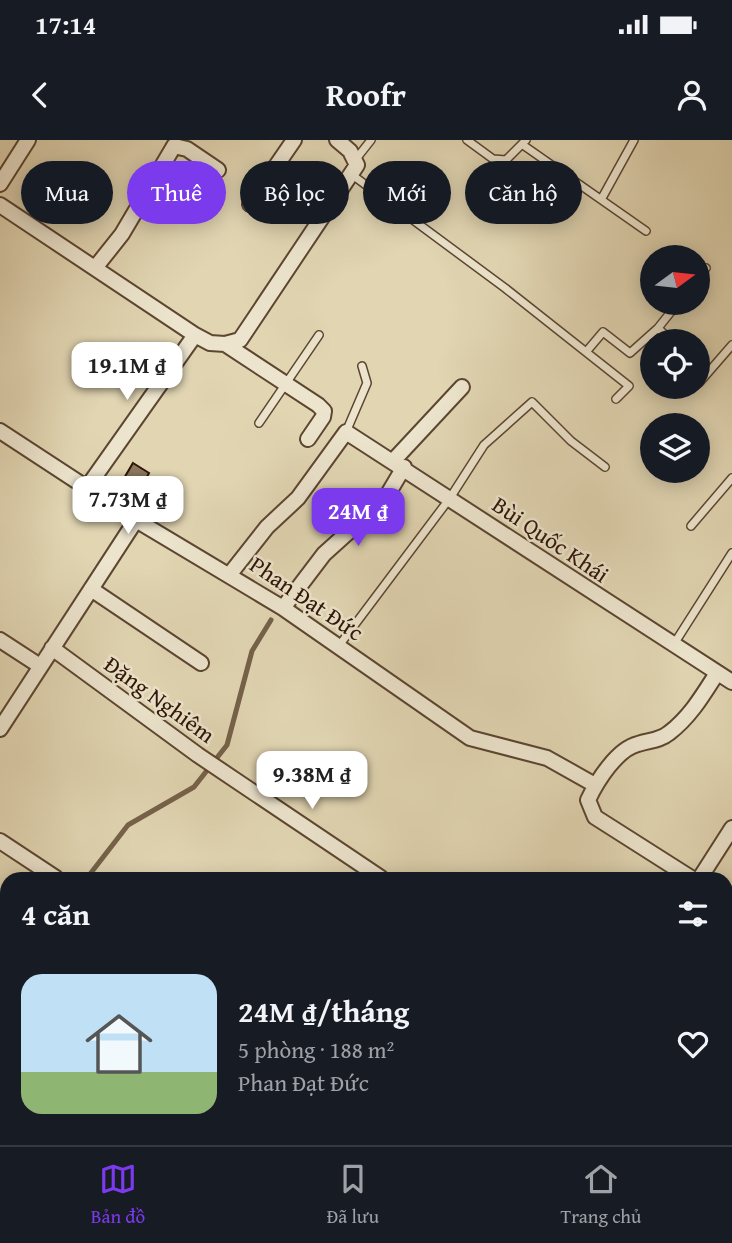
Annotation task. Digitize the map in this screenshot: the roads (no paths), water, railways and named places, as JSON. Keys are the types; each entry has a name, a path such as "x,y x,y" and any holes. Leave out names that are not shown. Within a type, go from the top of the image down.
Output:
{"street":[{"path":"0,184 28,140"},
{"path":"280,161 294,140"},
{"path":"0,205 195,335 210,343 225,344 240,340 357,166 356,159 337,140"},
{"path":"165,161 174,146 187,149 205,161"},
{"path":"95,268 128,224"},
{"path":"86,489 195,335"},
{"path":"225,344 324,411 323,417 308,439"},
{"path":"284,609 324,554 384,499 399,464 462,387"},
{"name":"Phan Đạt Đức","path":"0,431 86,489 284,609 470,738 547,758 595,785"},
{"path":"230,574 267,527 298,498 346,432"},
{"name":"Bùi Quốc Khái","path":"346,432 732,682"},
{"path":"0,729 136,520"},
{"path":"91,589 201,663"},
{"path":"0,640 40,666"},
{"name":"Đặng Nghiêm","path":"52,648 223,773 372,872"},
{"path":"682,872 595,817 588,800 595,785 628,748 653,742 668,734 692,711 718,673"},
{"path":"704,872 732,828"},
{"path":"0,841 47,872"}],"lane":[{"path":"356,159 371,140"},
{"path":"467,140 493,159 506,160 524,142 646,231"},
{"path":"602,198 634,140"},
{"path":"351,174 505,288 629,386 616,398"},
{"path":"586,352 603,332 630,352 659,328 669,315"},
{"path":"259,423 319,335"},
{"path":"710,370 732,345"},
{"path":"346,432 367,383 362,366"},
{"path":"338,647 450,498 484,445 532,402 570,441 605,467"},
{"path":"691,526 732,478"},
{"path":"673,645 732,553"}],"waterway":[{"path":"92,872 128,825 194,787 227,745 252,651 271,620"}]}
